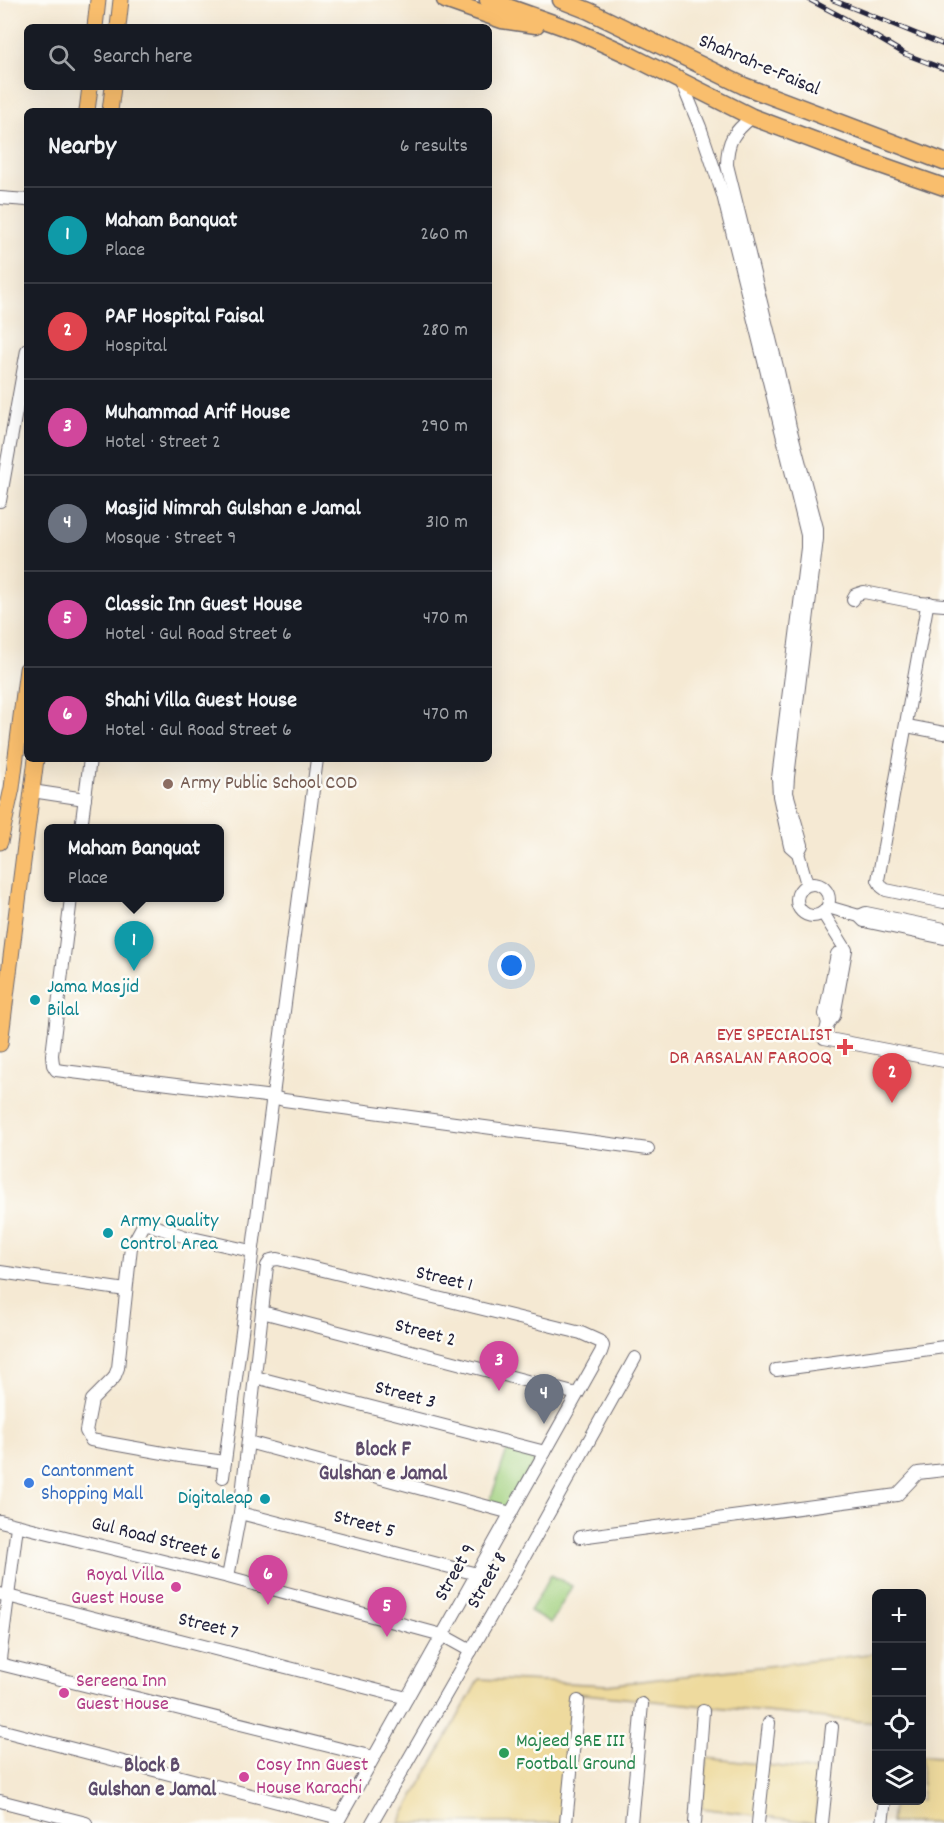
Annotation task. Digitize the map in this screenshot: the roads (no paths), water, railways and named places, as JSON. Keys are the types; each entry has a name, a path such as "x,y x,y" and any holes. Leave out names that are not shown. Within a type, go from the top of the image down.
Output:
{"highway":[{"path":"444,0 502,20 578,32"},
{"path":"488,0 578,32 752,117 944,187"},
{"name":"Shahrah-e-Faisal","path":"561,0 589,11 744,86 944,162"}],"main road":[{"path":"95,24 98,0"},
{"path":"118,24 121,0"},
{"path":"127,24 129,0"},
{"path":"87,108 90,90"},
{"path":"110,108 113,90"},
{"path":"120,108 122,90"},
{"path":"0,842 6,787 24,686"},
{"path":"0,1044 36,762"}],"street":[{"path":"681,81 714,168 786,427"},
{"path":"752,117 733,135 727,150 727,165 778,371 786,427 807,535 778,778 779,796 790,846 798,853 807,884"},
{"path":"714,168 727,165"},
{"path":"0,198 24,200"},
{"path":"725,206 738,203"},
{"path":"0,501 24,367"},
{"path":"853,600 855,595 864,592 920,603 944,605"},
{"path":"930,603 927,606 878,880 886,890 944,902"},
{"path":"907,726 944,733"},
{"path":"82,824 90,762"},
{"path":"223,1477 317,762"},
{"path":"32,791 85,799"},
{"path":"814,883 822,886 830,899 825,910 816,916 801,911 797,904 797,896 801,889 807,884 814,883"},
{"path":"70,902 52,1055 56,1070 273,1097 648,1149"},
{"path":"825,910 859,916 866,913 944,929"},
{"path":"825,910 841,943 825,1014 828,1023 824,1038 944,1061"},
{"path":"859,916 864,921 944,938"},
{"path":"225,1462 91,1440 86,1431 92,1400 114,1378 117,1368 131,1246 143,1225 148,1224 183,1236 251,1251"},
{"name":"Street 1","path":"262,1312 267,1266 271,1260 278,1259 581,1333 601,1342 603,1346"},
{"path":"0,1272 126,1290"},
{"path":"228,1577 240,1513 262,1312"},
{"name":"Street 2","path":"262,1312 577,1394"},
{"name":"Street 9","path":"0,1730 338,1820 512,1513 603,1346"},
{"path":"776,1370 944,1347"},
{"name":"Street 8","path":"372,1823 635,1358"},
{"name":"Street 3","path":"255,1377 545,1452"},
{"path":"248,1442 512,1513"},
{"path":"580,1537 897,1495 918,1473 944,1470"},
{"name":"Street 5","path":"240,1513 477,1574"},
{"name":"Gul Road Street 6","path":"0,1521 228,1577 442,1635 471,1651"},
{"path":"0,1659 4,1595 17,1526"},
{"name":"Street 7","path":"4,1595 407,1698"},
{"path":"0,1664 373,1757"},
{"path":"566,1823 578,1701"},
{"path":"631,1823 642,1704"},
{"path":"695,1823 703,1711"},
{"path":"758,1823 769,1723"},
{"path":"822,1823 832,1727"},
{"path":"0,1801 86,1823"},
{"path":"882,1823 884,1805"}],"railway":[{"path":"810,0 905,54 944,69"},
{"path":"833,0 944,45"}],"place":[{"name":"Army Public School COD","path":"168,784"},
{"name":"Maham Banquat","path":"134,971"},
{"name":"Jama Masjid Bilal","path":"35,1000"},
{"name":"EYE SPECIALIST DR ARSALAN FAROOQ","path":"845,1047"},
{"name":"PAF Hospital Faisal","path":"892,1103"},
{"name":"Army Quality Control Area","path":"108,1233"},
{"name":"Muhammad Arif House","path":"499,1391"},
{"name":"Masjid Nimrah Gulshan e Jamal","path":"544,1424"},
{"name":"Cantonment Shopping Mall","path":"29,1483"},
{"name":"Digitaleap","path":"265,1499"},
{"name":"Royal Villa Guest House","path":"176,1587"},
{"name":"Shahi Villa Guest House","path":"268,1605"},
{"name":"Classic Inn Guest House","path":"387,1637"},
{"name":"Sereena Inn Guest House","path":"64,1693"},
{"name":"Majeed SRE III Football Ground","path":"504,1753"},
{"name":"Cosy Inn Guest House Karachi","path":"244,1777"}],"district":[{"name":"Block F Gulshan e Jamal","path":"383,1463"},
{"name":"Block B Gulshan e Jamal","path":"152,1779"}]}
